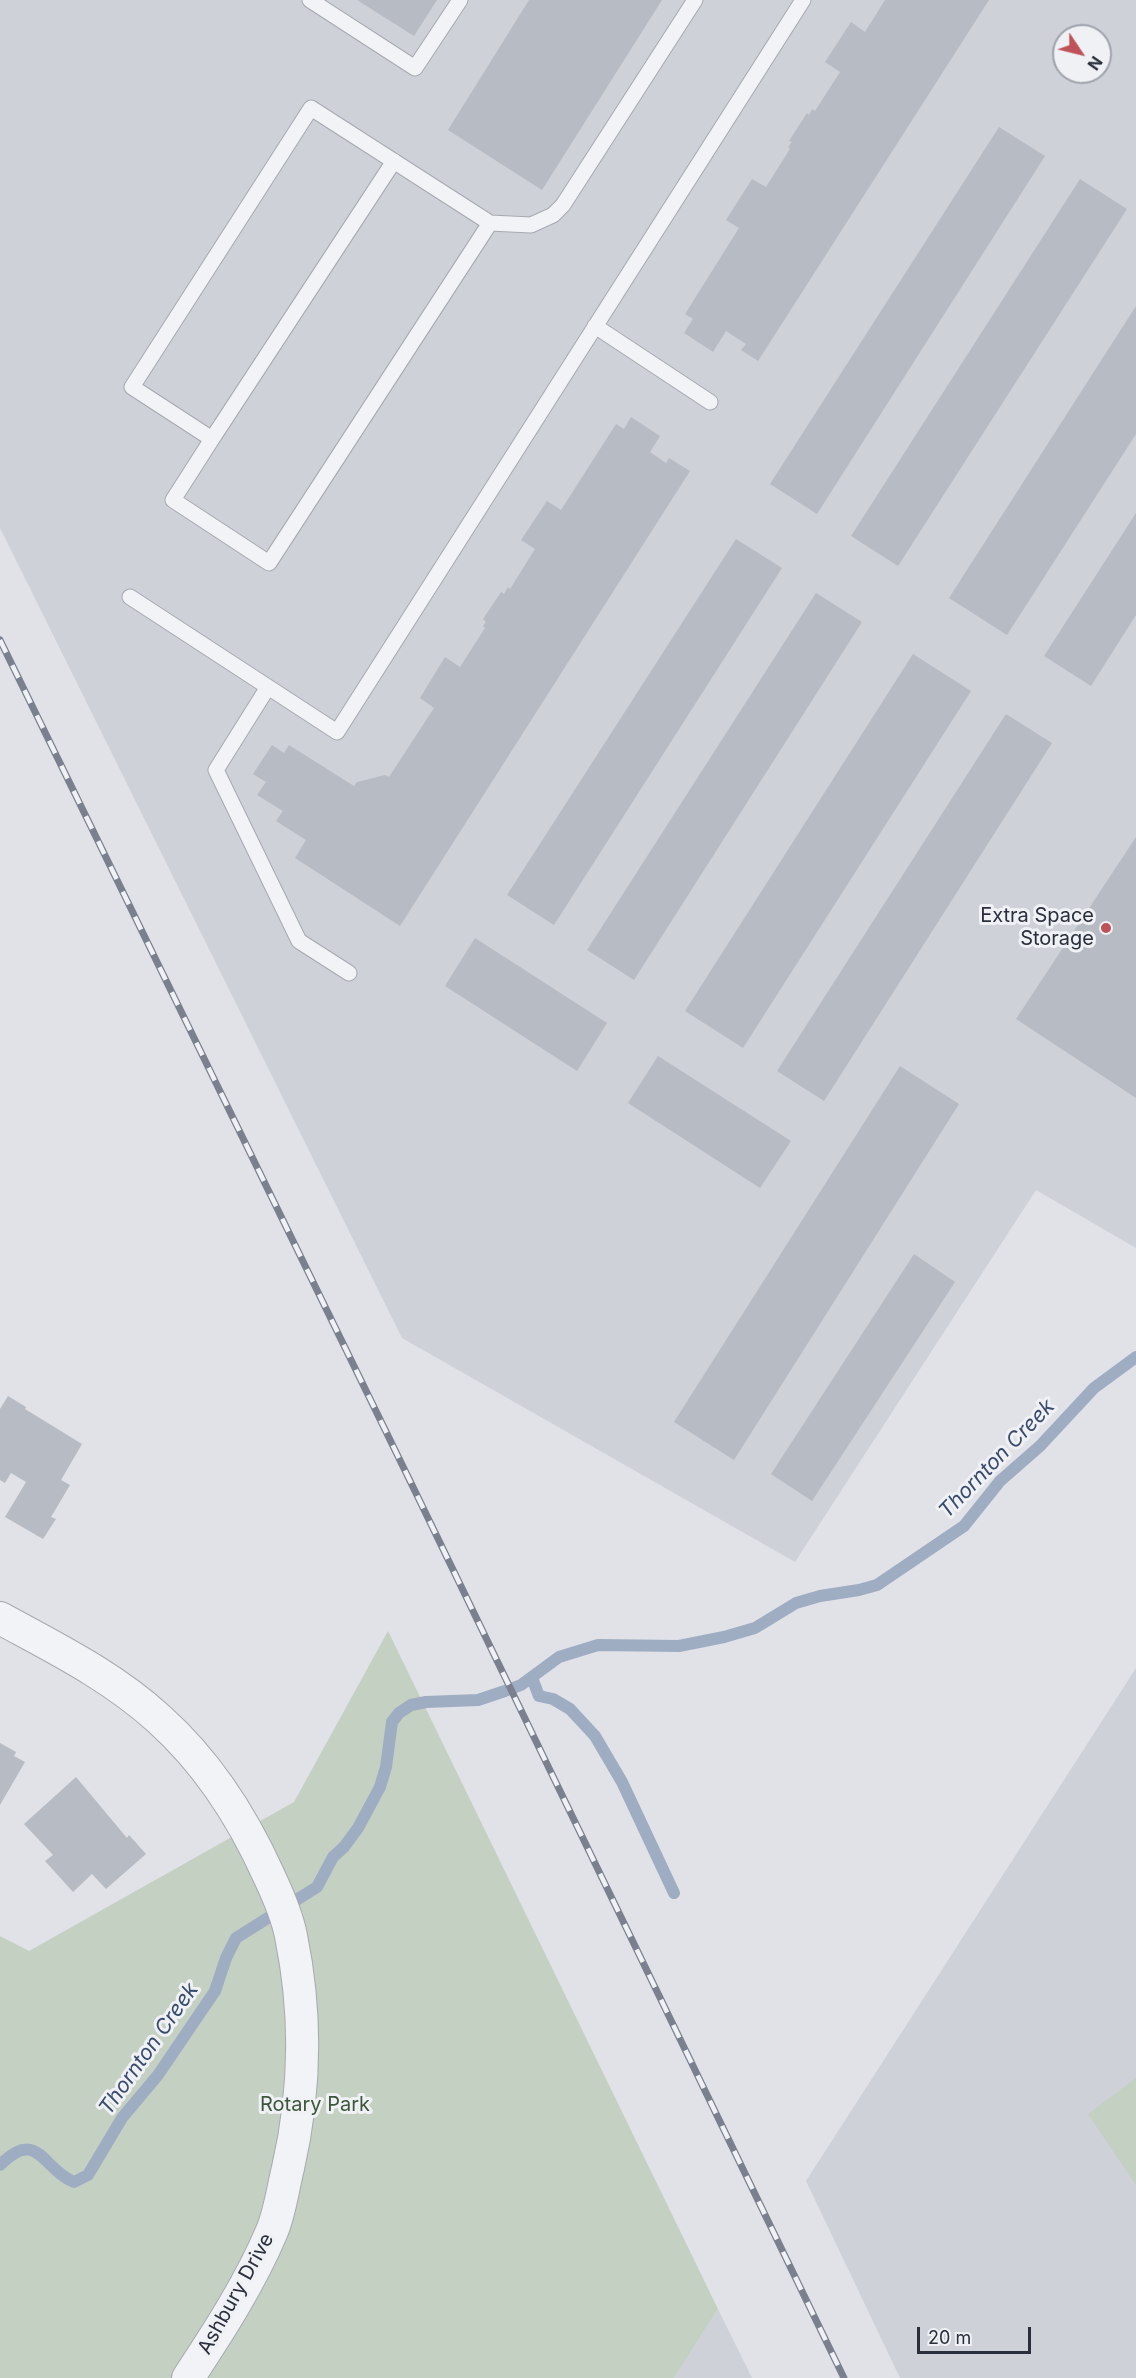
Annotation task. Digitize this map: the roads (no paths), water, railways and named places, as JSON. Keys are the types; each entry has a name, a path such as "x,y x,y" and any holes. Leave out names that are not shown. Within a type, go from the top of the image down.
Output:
{"street":[{"name":"Ashbury Drive","path":"0,1618 86,1665 122,1688 180,1740 231,1803 259,1853 276,1890 291,1935 303,2019 302,2078 296,2133 273,2229 231,2311 188,2378"}],"lane":[{"path":"310,0 416,68 460,0"},
{"path":"212,439 132,387 311,108 490,223 531,225 553,215 558,210 695,0"},
{"path":"130,597 337,732 803,0"},
{"path":"394,161 173,500 269,563 490,223"},
{"path":"595,326 710,402"},
{"path":"268,687 216,770 299,941 349,973"}],"waterway":[{"name":"Thornton Creek","path":"0,2165 13,2154 23,2150 32,2150 63,2176 74,2182 88,2175 122,2118 158,2075 215,1991 226,1958 236,1938 317,1887 333,1857 344,1847 358,1828 380,1787 386,1767 392,1722 399,1713 411,1705 426,1702 478,1700 505,1691 521,1685 559,1657 598,1645 679,1646 724,1637 755,1628 796,1603 877,1585 964,1526 1000,1481 1040,1446 1094,1388 1136,1357"},
{"path":"532,1678 539,1696 553,1699 570,1709 595,1736 622,1782 674,1893"}],"railway":[{"path":"0,640 844,2378"}],"place":[{"name":"Extra Space Storage","path":"1106,928"}],"park label":[{"name":"Rotary Park","path":"315,2105"}]}
